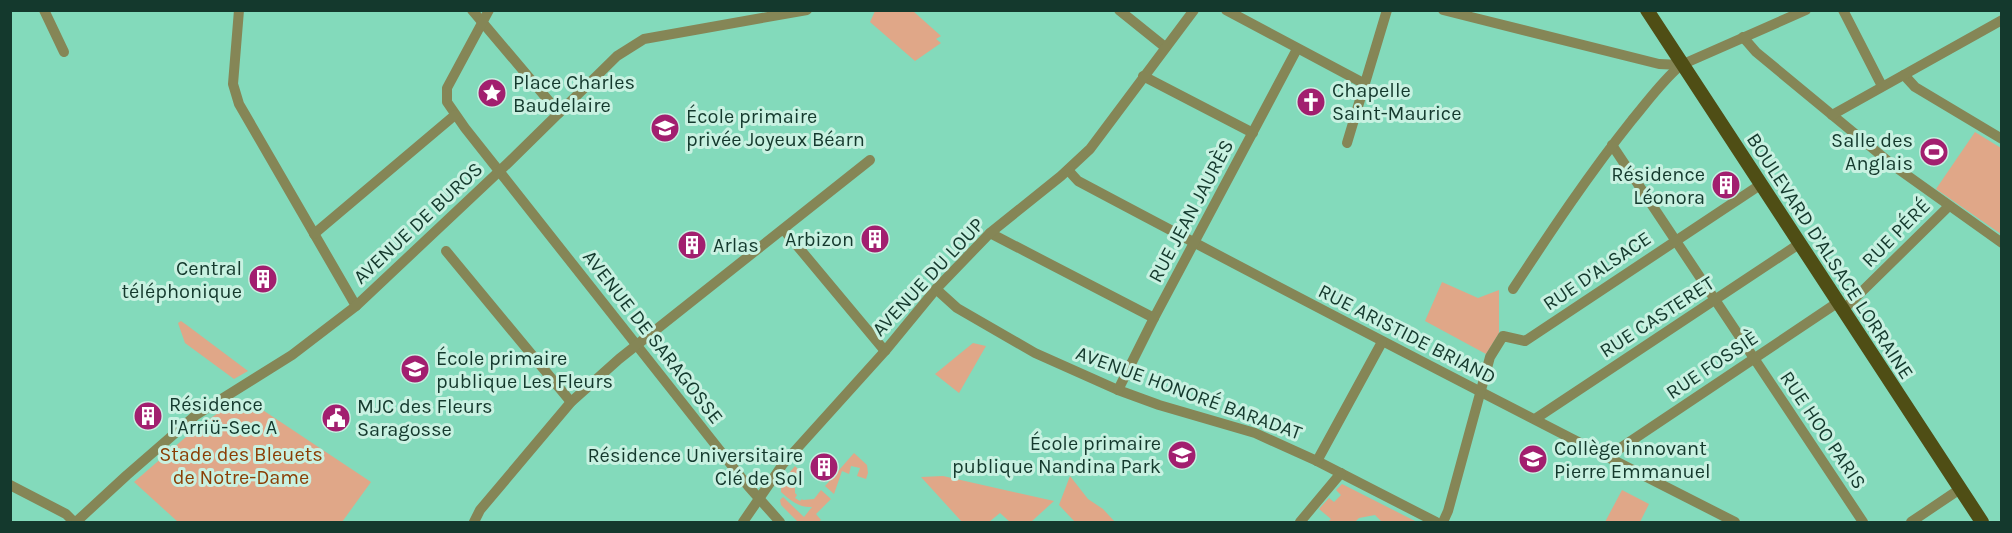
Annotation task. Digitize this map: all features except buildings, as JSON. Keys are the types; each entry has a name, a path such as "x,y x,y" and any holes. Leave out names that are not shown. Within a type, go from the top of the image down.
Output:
{"main road":[{"name":"BOULEVARD D'ALSACE LORRAINE","path":"1647,10 1982,522"}],"street":[{"path":"44,10 64,52"},
{"path":"239,10 233,84 239,104 356,306"},
{"path":"472,10 559,113"},
{"path":"489,10 447,88 447,102 455,116 500,172"},
{"name":"AVENUE DE BUROS","path":"75,522 196,416 292,354 356,306 500,172 617,56 644,39 807,10"},
{"path":"1119,10 1165,47"},
{"name":"AVENUE DU LOUP","path":"743,522 783,464 885,351 936,289 990,233 1068,170 1090,148 1194,10"},
{"path":"1226,10 1365,84"},
{"path":"1347,142 1387,10"},
{"path":"1443,10 1659,64 1681,65"},
{"path":"1513,289 1612,145 1668,75 1681,65 1806,10"},
{"path":"1843,10 1882,86"},
{"path":"1832,115 2001,21"},
{"path":"1743,37 1756,52 1894,166 2001,243"},
{"name":"RUE JEAN JAURÈS","path":"1118,390 1297,49"},
{"path":"1904,75 1915,87 2001,139"},
{"path":"1143,76 1252,134"},
{"path":"314,234 455,116"},
{"name":"RUE HOO PARIS","path":"1612,145 1863,522"},
{"path":"474,522 480,510 572,402 636,345 870,160"},
{"name":"RUE ARISTIDE BRIAND","path":"1068,170 1078,181 1382,342 1735,522"},
{"name":"AVENUE DE SARAGOSSE","path":"500,172 758,499 780,522"},
{"name":"RUE D'ALSACE","path":"1480,393 1490,357 1503,336 1525,341 1760,185"},
{"name":"RUE PÉRÉ","path":"1840,307 1949,206"},
{"path":"784,230 885,351"},
{"path":"990,233 1154,318"},
{"name":"RUE CASTERET","path":"1535,419 1799,244"},
{"path":"446,251 572,402"},
{"name":"AVENUE HONORÉ BARADAT","path":"936,289 957,308 1035,353 1118,390 1159,405 1255,433 1317,461 1436,522"},
{"name":"RUE FOSSIÈ","path":"1607,457 1754,358 1840,307"},
{"path":"1317,461 1382,342"},
{"path":"1443,522 1480,393"},
{"path":"1300,522 1341,473"},
{"path":"10,485 66,514 75,522"},
{"path":"1911,522 1960,489"}],"green space":[{"path":"875,11 913,11 941,36 936,39 941,43 915,61 870,22"},
{"path":"1975,132 2001,148 2001,234 1936,189"},
{"path":"1442,282 1478,298 1499,290 1499,333 1486,354 1425,321"},
{"path":"181,321 248,371 234,379 185,343 178,323"},
{"path":"973,343 986,346 959,393 935,374"},
{"name":"Stade des Bleuets de Notre-Dame","path":"249,401 371,482 342,522 178,522 134,482 194,430 222,410 236,410"},
{"path":"854,453 867,465 866,479 857,476 860,468 851,466 849,474 842,471 834,494 825,486"},
{"path":"795,466 803,474 795,483 797,495 795,498 800,501 814,499 821,490 831,499 816,514 821,520 818,522 798,522 781,505 780,500 783,497 804,517 812,507 796,503 781,492 781,483"},
{"path":"943,476 1054,501 1031,522 1010,522 1000,513 989,522 962,522 921,477"},
{"path":"1070,476 1088,499 1103,509 1115,522 1075,522 1059,505"},
{"path":"1342,484 1417,522 1382,522 1375,515 1359,518 1355,522 1328,522 1331,519 1319,509 1329,498 1334,502 1341,495 1336,490"},
{"path":"1622,490 1649,504 1640,522 1605,522"}],"place":[{"name":"Place Charles Baudelaire","path":"492,93"},
{"name":"Chapelle Saint-Maurice","path":"1311,102"},
{"name":"École primaire privée Joyeux Béarn","path":"665,128"},
{"name":"Salle des Anglais","path":"1934,152"},
{"name":"Résidence Léonora","path":"1726,185"},
{"name":"Arbizon","path":"875,239"},
{"name":"Arlas","path":"692,245"},
{"name":"Central téléphonique","path":"263,279"},
{"name":"École primaire publique Les Fleurs","path":"415,369"},
{"name":"Résidence l'Arriü-Sec A","path":"148,416"},
{"name":"MJC des Fleurs Saragosse","path":"336,418"},
{"name":"École primaire publique Nandina Park","path":"1182,455"},
{"name":"Collège innovant Pierre Emmanuel","path":"1533,459"},
{"name":"Résidence Universitaire Clé de Sol","path":"824,467"}]}
